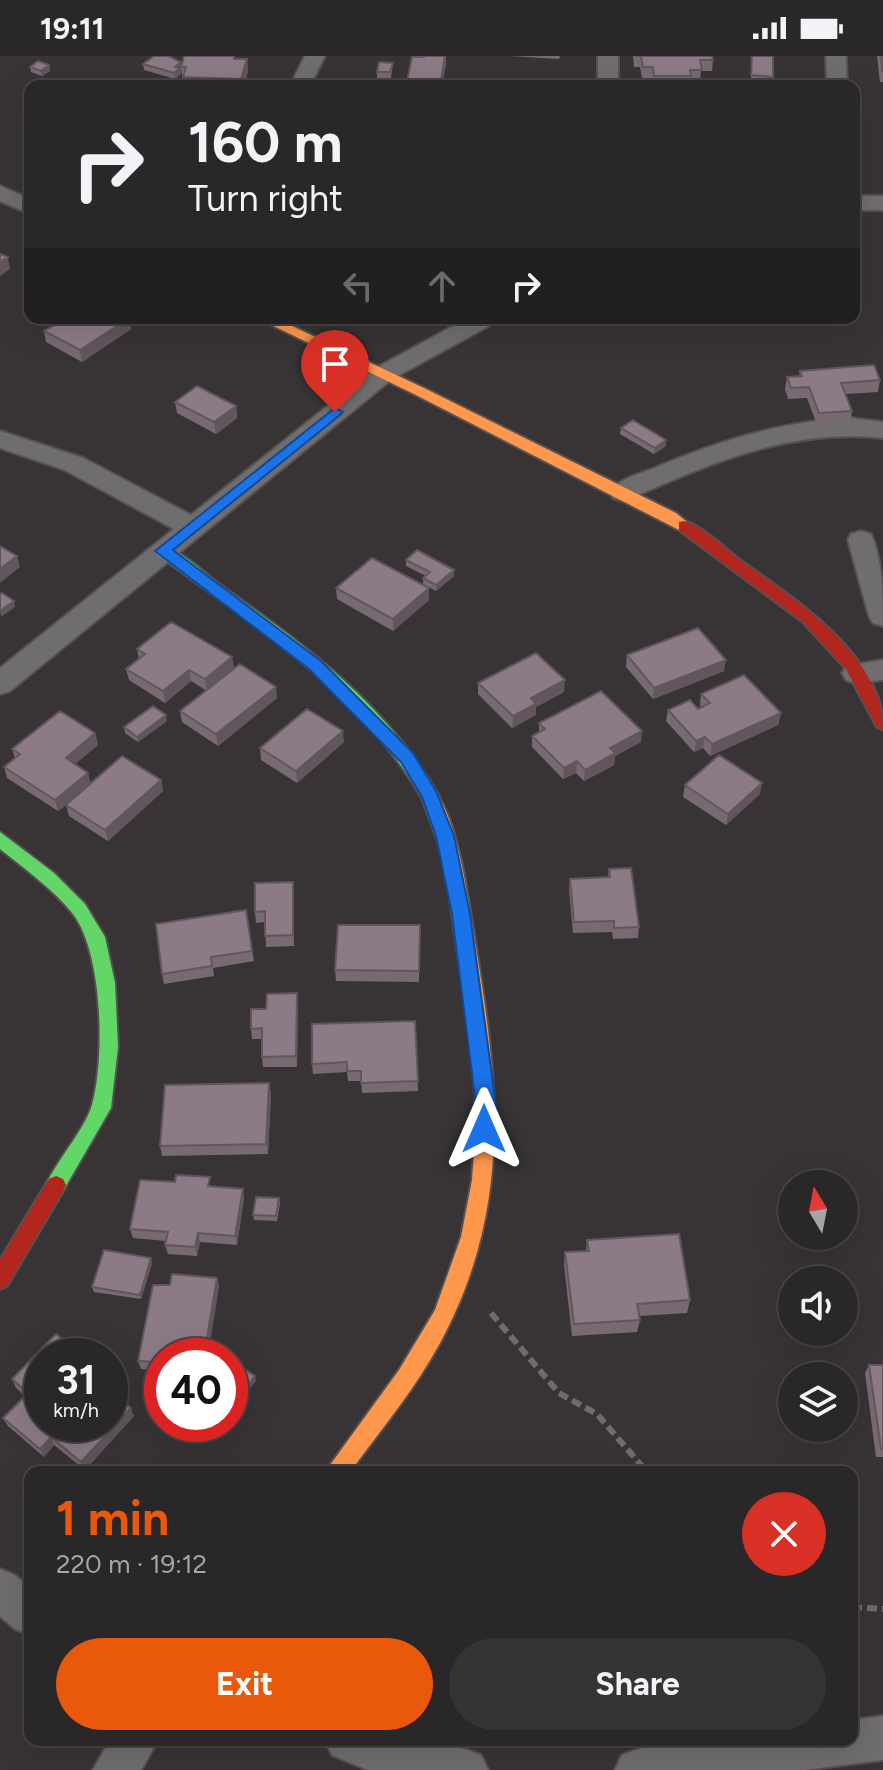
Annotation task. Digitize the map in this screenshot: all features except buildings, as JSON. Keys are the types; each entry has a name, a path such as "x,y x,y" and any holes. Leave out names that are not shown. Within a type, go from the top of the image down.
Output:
{"street":[{"path":"303,80 315,56"},
{"path":"608,56 608,80"},
{"path":"836,56 837,80"},
{"path":"0,193 24,204"},
{"path":"860,203 883,203"},
{"path":"277,324 671,517 809,618 870,672 883,723"},
{"path":"0,684 383,374 475,324"},
{"path":"622,492 692,461 762,439 829,429 883,430"},
{"path":"0,439 74,464 192,527"},
{"path":"861,540 881,595"},
{"path":"163,551 315,665 407,758 430,796 445,836 461,914 486,1105 480,1177 461,1270 450,1300 413,1366 340,1466"},
{"path":"0,839 48,878 79,909 96,937 106,983 108,1047 101,1108 0,1279"},
{"path":"0,1590 24,1609"},
{"path":"858,1741 883,1738"},
{"path":"115,1770 132,1746"},
{"path":"362,1746 385,1755 466,1770"},
{"path":"637,1770 822,1746"}],"path":[{"path":"461,1270 476,1296 545,1379 559,1393 597,1414 642,1466"},
{"path":"858,1607 883,1609"}],"traffic: fast":[{"path":"163,551 274,631 349,694 383,727 410,762 431,798"},
{"path":"0,839 48,878 79,909 96,937 106,983 108,1047 101,1108 56,1185"}],"traffic: slow":[{"path":"277,324 419,391 684,526"},
{"path":"341,1466 407,1377 443,1316 471,1237 482,1180 486,1124 484,1069 458,891 448,844 431,798"}],"traffic: jam":[{"path":"684,526 809,618 852,665 883,723"},
{"path":"0,1279 56,1185"}],"route":[{"path":"335,412 163,551 315,665 407,758 430,796 445,836 461,914 486,1105 484,1129"}]}
